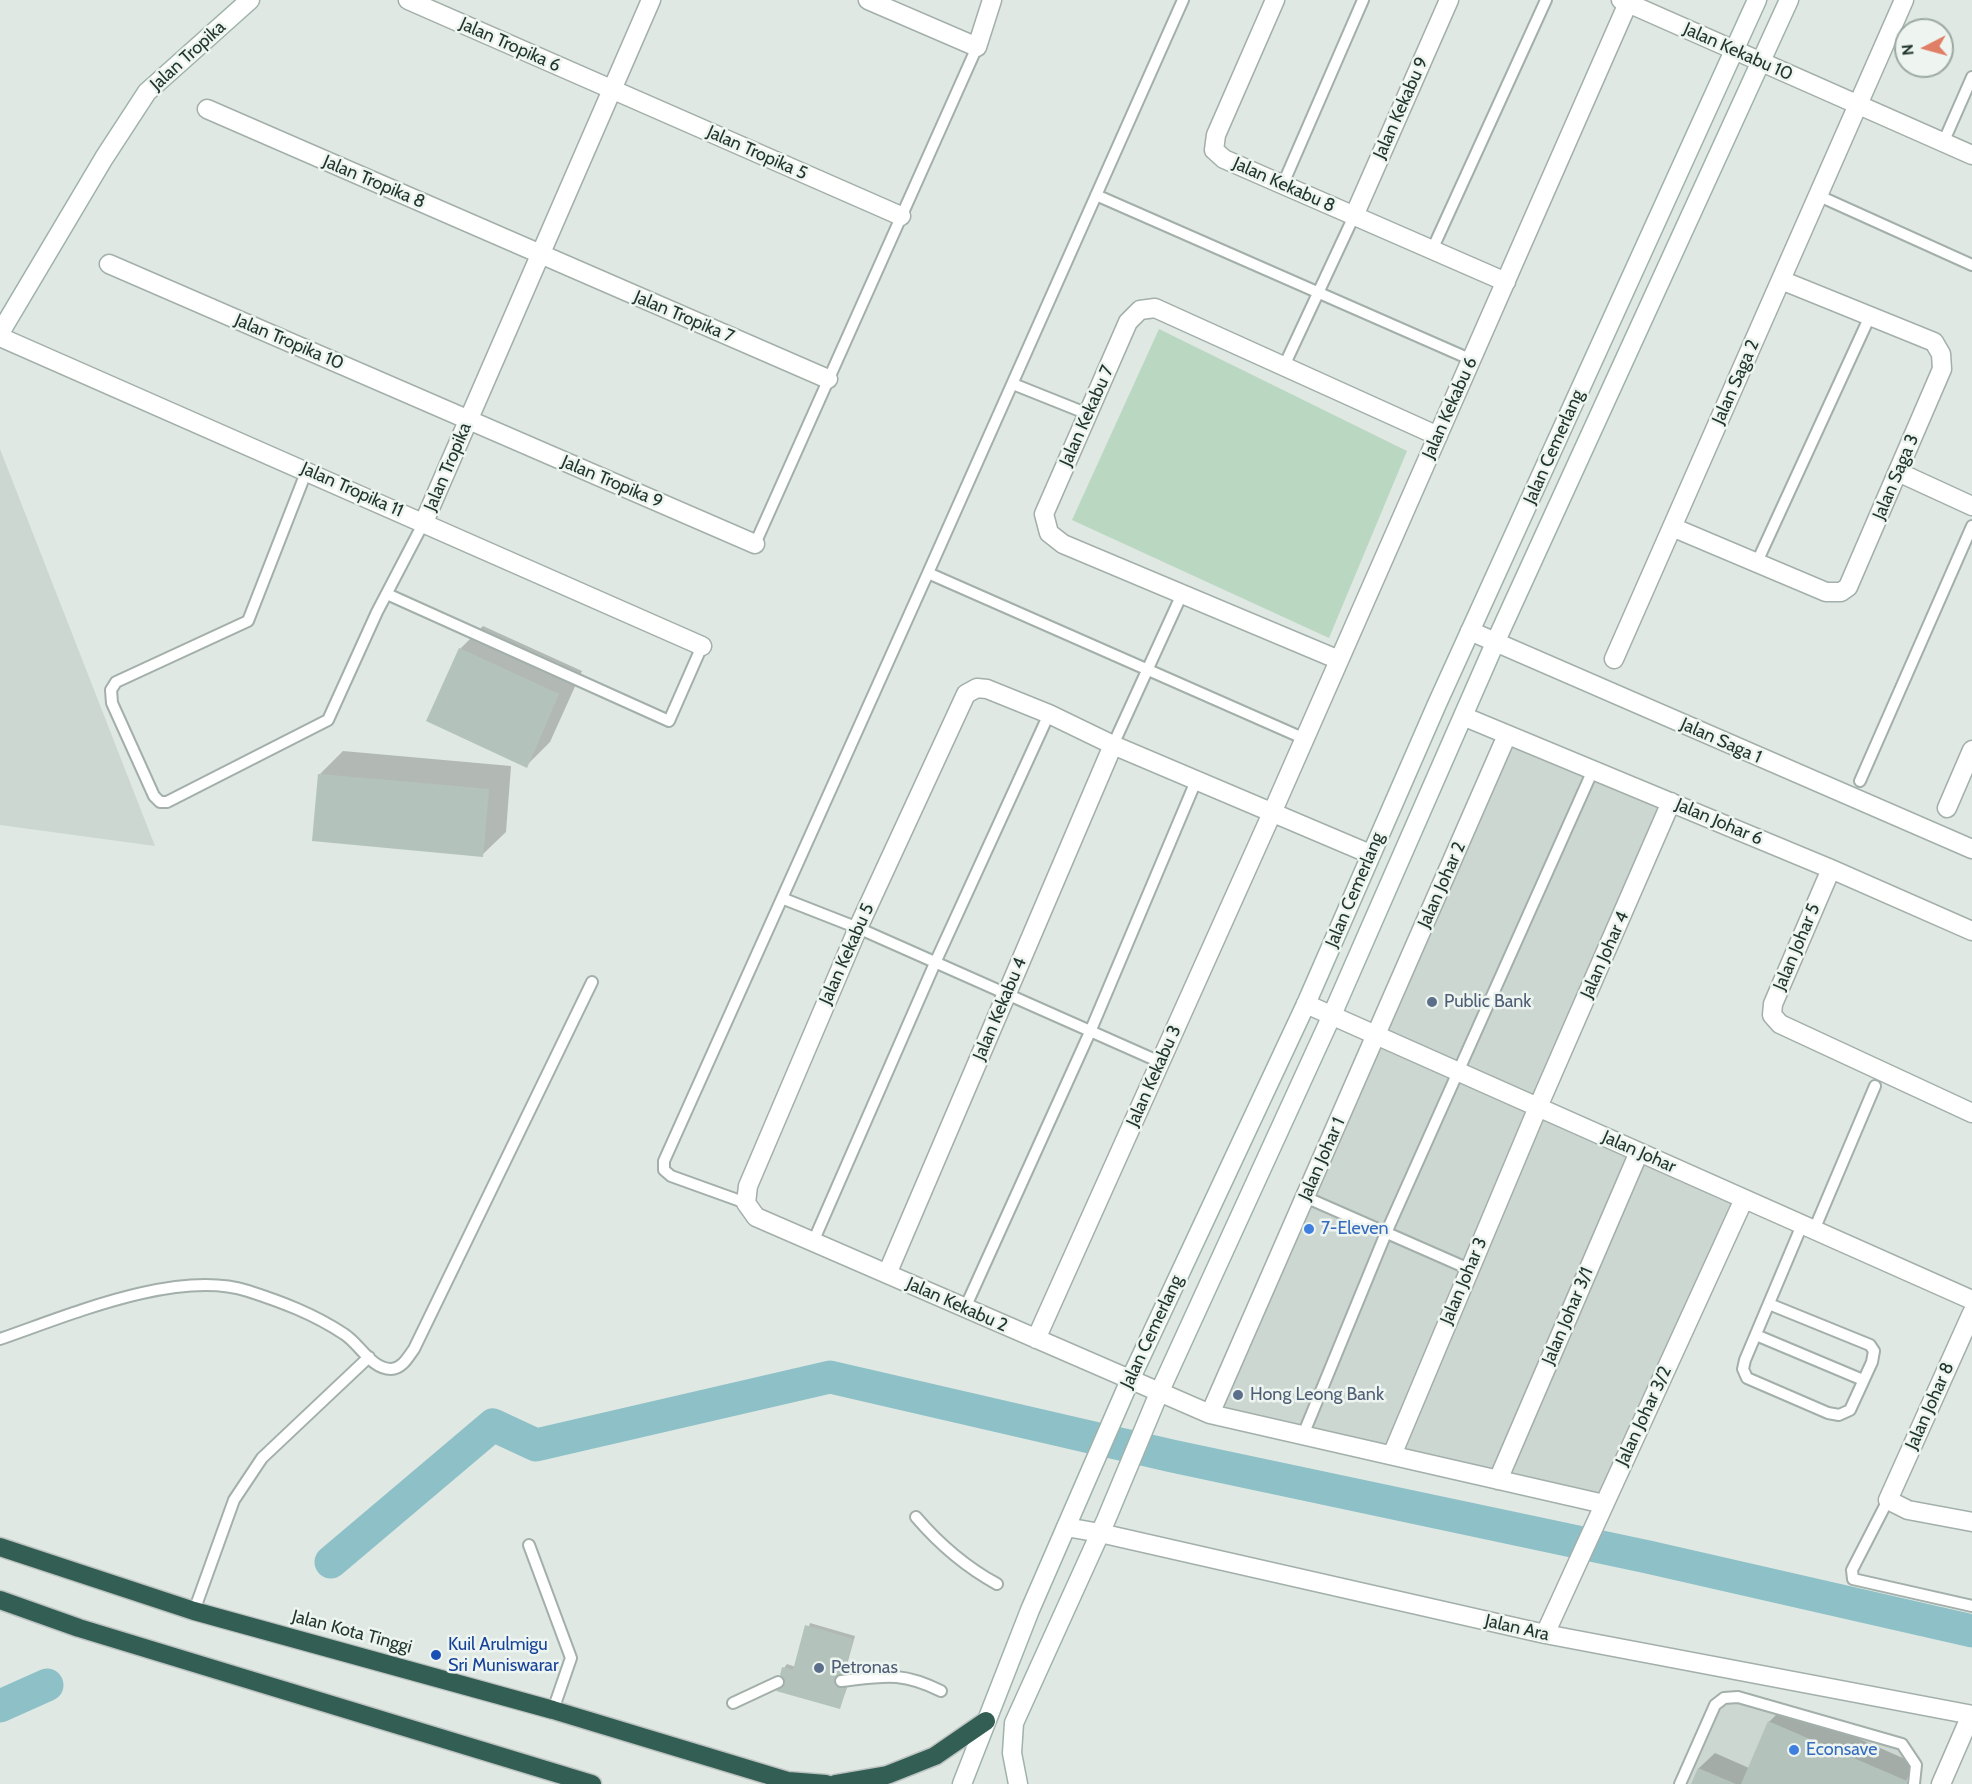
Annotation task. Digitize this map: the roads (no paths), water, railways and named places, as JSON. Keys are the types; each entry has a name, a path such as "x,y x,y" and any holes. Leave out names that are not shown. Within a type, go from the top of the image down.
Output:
{"highway":[{"name":"Jalan Kota Tinggi","path":"0,1547 194,1611 553,1710 793,1782 826,1784"},
{"path":"0,1600 79,1628 592,1784"},
{"path":"835,1784 887,1775 935,1756 986,1721"}],"street":[{"name":"Jalan Tropika","path":"0,335 104,158 147,93 250,0"},
{"name":"Jalan Tropika 6","path":"408,0 612,90"},
{"name":"Jalan Tropika","path":"424,522 651,0"},
{"path":"868,0 977,47 992,0"},
{"name":"Jalan Kekabu 8","path":"1275,0 1216,135 1214,150 1224,159 1506,282"},
{"name":"Jalan Kekabu 9","path":"1354,216 1449,0"},
{"name":"Jalan Cemerlang","path":"962,1784 1074,1507 1130,1380 1306,1004 1370,854 1756,0"},
{"name":"Jalan Cemerlang","path":"1018,1784 1012,1753 1014,1723 1103,1527 1156,1400 1332,1016 1465,717 1495,643 1789,0"},
{"name":"Jalan Saga 2","path":"1614,659 1904,0"},
{"name":"Jalan Kekabu 10","path":"1626,1 1972,155"},
{"name":"Jalan Kekabu 6","path":"1272,813 1472,360 1626,1"},
{"name":"Jalan Tropika 5","path":"612,90 901,216"},
{"name":"Jalan Tropika 8","path":"207,109 541,254"},
{"name":"Jalan Tropika 7","path":"541,254 828,379"},
{"name":"Jalan Tropika 10","path":"109,264 468,420"},
{"name":"Jalan Saga 3","path":"1672,527 1826,592 1841,592 1848,587 1942,369 1941,354 1934,342 1781,280"},
{"name":"Jalan Kekabu 7","path":"1339,660 1063,544 1049,533 1044,514 1128,322 1140,310 1155,308 1438,436"},
{"name":"Jalan Tropika 11","path":"0,335 702,646"},
{"name":"Jalan Tropika 9","path":"468,420 754,544"},
{"path":"1898,472 1972,506"},
{"name":"Jalan Saga 1","path":"1470,632 1972,849"},
{"name":"Jalan Kekabu 5","path":"751,1210 748,1186 858,928 966,694 977,688 987,689 1049,714"},
{"path":"1049,714 1113,745 1370,854"},
{"name":"Jalan Johar 6","path":"1465,717 1831,869 1972,931"},
{"name":"Jalan Johar 2","path":"1376,1035 1508,735"},
{"name":"Jalan Kekabu 4","path":"887,1274 1113,745"},
{"path":"1947,808 1972,750"},
{"name":"Jalan Johar 4","path":"1538,1107 1671,802"},
{"name":"Jalan Kekabu 3","path":"1036,1339 1272,813"},
{"name":"Jalan Johar 5","path":"1831,869 1773,1004 1772,1015 1780,1024 1972,1113"},
{"name":"Jalan Johar","path":"1306,1004 1972,1300"},
{"name":"Jalan Johar 1","path":"1210,1414 1376,1035"},
{"name":"Jalan Johar 3","path":"1392,1455 1538,1107"},
{"name":"Jalan Johar 3/1","path":"1498,1480 1639,1152"},
{"name":"Jalan Johar 3/2","path":"1545,1634 1744,1199"},
{"name":"Jalan Kekabu 2","path":"751,1210 813,1242 1130,1380 1156,1400"},
{"name":"Jalan Johar 8","path":"1888,1500 1972,1313"},
{"path":"1156,1400 1604,1504"},
{"path":"1888,1500 1908,1510 1972,1522"},
{"name":"Jalan Ara","path":"1066,1527 1103,1527 1545,1634 1971,1715"},
{"path":"1941,1784 1971,1715"}],"lane":[{"path":"751,1210 671,1176 664,1170 664,1161 784,899 1183,0"},
{"path":"1283,184 1363,0"},
{"path":"1432,250 1546,0"},
{"path":"754,544 977,47"},
{"path":"1943,143 1972,77"},
{"path":"1096,195 1472,360"},
{"path":"1817,195 1972,265"},
{"path":"1284,366 1354,216"},
{"path":"1757,562 1870,316"},
{"path":"1013,384 1088,414"},
{"name":"Jalan Tropika","path":"307,470 248,621 116,682 111,690 112,703 142,765 154,796 160,802 167,801 328,720 387,594 424,522"},
{"path":"1860,781 1972,526"},
{"path":"928,573 1305,739"},
{"path":"387,594 669,721 702,646"},
{"path":"1113,745 1182,594"},
{"path":"813,1242 935,963 1049,714"},
{"path":"1304,1435 1386,1233 1593,770"},
{"path":"965,1308 1090,1032 1196,781"},
{"path":"784,899 858,928 1160,1062"},
{"path":"0,1339 125,1296 195,1286 244,1290 297,1308 346,1335 379,1366 391,1369 402,1365 414,1349 592,981"},
{"path":"1769,1304 1870,1344 1874,1351 1872,1362 1850,1410 1839,1415 1828,1413 1747,1378 1743,1369 1769,1304 1875,1086"},
{"path":"1305,1197 1469,1269"},
{"path":"1756,1335 1863,1380"},
{"path":"194,1611 234,1500 256,1466 369,1357"},
{"path":"1888,1500 1852,1570 1853,1579 1972,1606"},
{"path":"916,1517 940,1544 974,1571 997,1584"},
{"path":"529,1545 571,1658 553,1710"},
{"path":"842,1681 896,1675 919,1680 941,1691"},
{"path":"733,1703 778,1682"},
{"path":"1680,1784 1715,1705 1724,1698 1738,1696 1902,1744 1916,1765 1914,1784"}],"waterway":[{"path":"331,1562 493,1425 536,1445 830,1377 1172,1456 1648,1557 1972,1631"},
{"path":"0,1706 47,1685"}],"place":[{"name":"Public Bank","path":"1432,1002"},
{"name":"7-Eleven","path":"1309,1229"},
{"name":"Hong Leong Bank","path":"1238,1395"},
{"name":"Kuil Arulmigu Sri Muniswarar","path":"436,1655"},
{"name":"Petronas","path":"819,1668"},
{"name":"Econsave","path":"1794,1750"}]}
